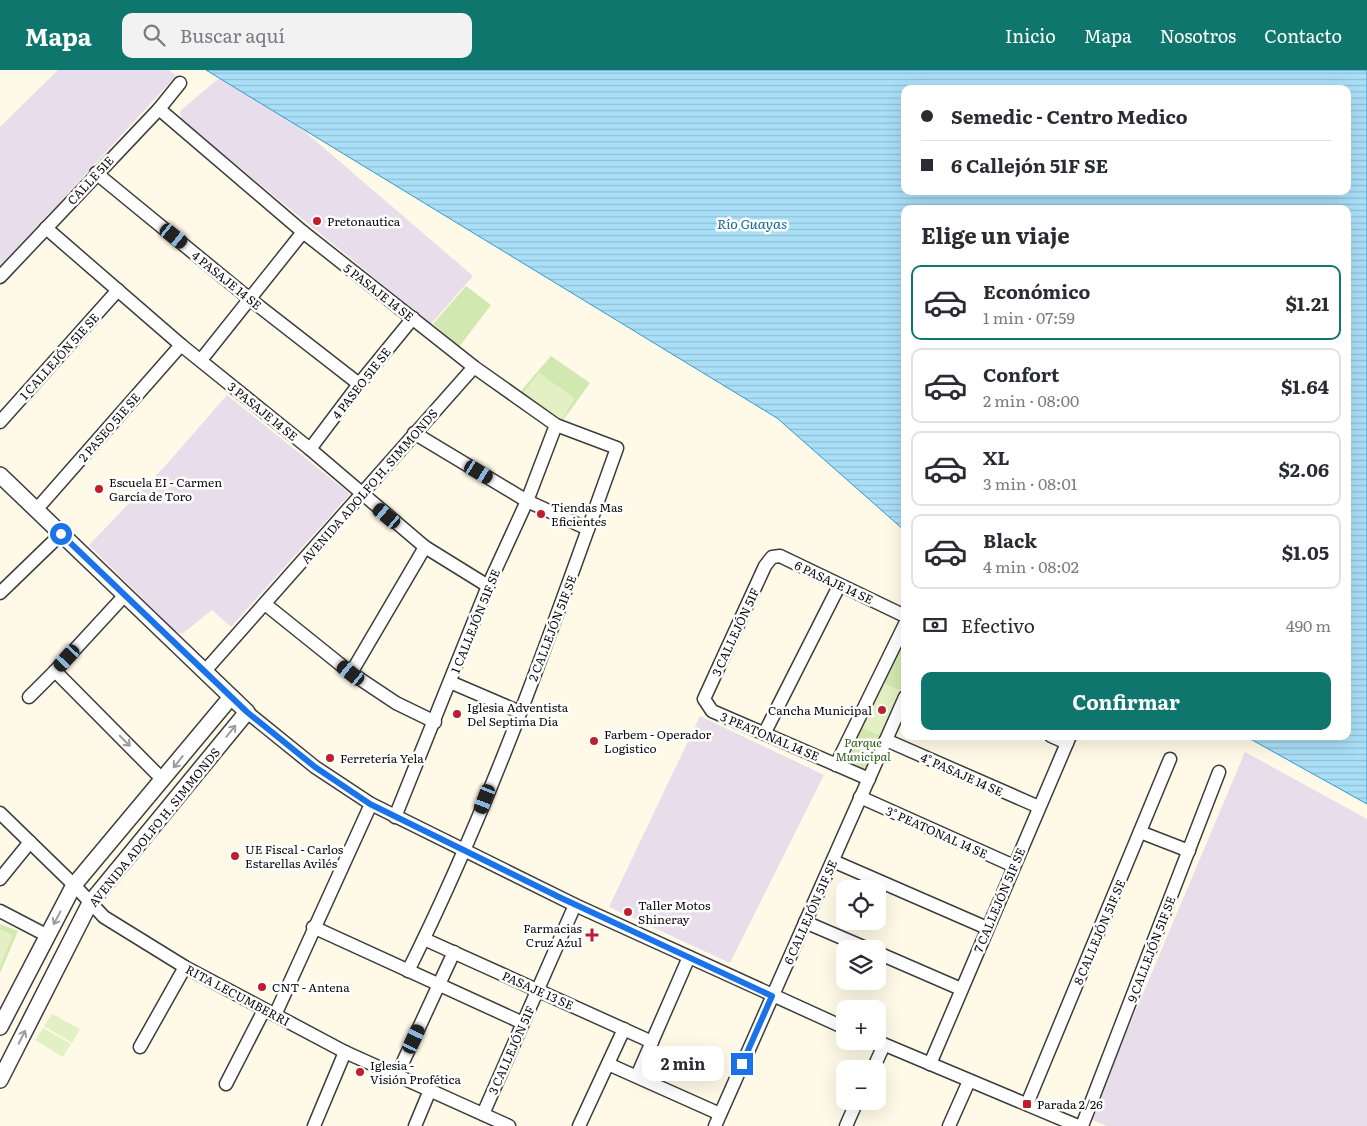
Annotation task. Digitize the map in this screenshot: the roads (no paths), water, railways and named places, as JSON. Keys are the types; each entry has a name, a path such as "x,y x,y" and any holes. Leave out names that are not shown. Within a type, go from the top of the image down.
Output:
{"street":[{"name":"CALLE 51E","path":"0,277 96,173 159,109 180,83"},
{"name":"5 PASAJE 14 SE","path":"159,109 303,232 474,367 556,425 618,448"},
{"name":"4 PASAJE 14 SE","path":"96,173 251,300 359,384"},
{"name":"3 PASAJE 14 SE","path":"46,228 181,345 425,547 488,586"},
{"path":"201,360 251,300 303,232"},
{"name":"1 CALLEJÓN 51E SE","path":"0,422 118,290"},
{"name":"4 PASEO 51E SE","path":"310,450 359,384 414,318"},
{"name":"2 PASEO 51E SE","path":"36,510 181,345"},
{"name":"AVENIDA ADOLFO H. SIMMONDS","path":"204,672 474,367"},
{"name":"1 CALLEJÓN 51F SE","path":"395,816 435,722 488,586 527,501 556,425"},
{"path":"414,433 527,501 588,529"},
{"name":"2 CALLEJÓN 51F SE","path":"408,970 464,852 520,712 618,448"},
{"path":"0,475 247,712 315,767 370,804 464,852 575,905 836,1024"},
{"path":"0,593 61,534"},
{"path":"351,673 425,547"},
{"name":"6 PASAJE 14 SE","path":"766,566 772,557 780,556 901,614"},
{"name":"3 CALLEJÓN 51F","path":"704,699 766,566"},
{"path":"765,732 839,586"},
{"path":"29,697 124,595"},
{"path":"265,604 351,673 396,703 435,722"},
{"path":"836,765 901,632"},
{"path":"55,671 163,780"},
{"path":"450,682 520,712"},
{"name":"AVENIDA ADOLFO H. SIMMONDS","path":"0,1027 4,1010 48,936 74,885 231,697"},
{"name":"3 PEATONAL 14 SE","path":"704,699 712,711 765,732 869,779"},
{"name":"6 CALLEJÓN 51F SE","path":"717,1120 901,706"},
{"name":"AVENIDA ADOLFO H. SIMMONDS","path":"0,1080 90,903 247,712"},
{"name":"4° PASAJE 14 SE","path":"886,740 1039,807"},
{"name":"7 CALLEJÓN 51F SE","path":"930,1064 1068,740"},
{"name":"8 CALLEJÓN 51F SE","path":"1027,1104 1170,759"},
{"name":"9 CALLEJÓN 51F SE","path":"1082,1126 1219,772"},
{"name":"3° PEATONAL 14 SE","path":"860,797 1014,866"},
{"path":"226,1084 270,1012 314,926 370,804"},
{"name":"RITA LECUMBERRI","path":"0,813 104,917 185,967 345,1052 509,1126"},
{"path":"1140,832 1189,851"},
{"path":"0,879 30,842"},
{"path":"833,861 987,928"},
{"name":"3 CALLEJÓN 51F","path":"483,1114 575,905"},
{"path":"0,912 48,936"},
{"path":"805,922 847,940"},
{"path":"314,926 523,1024"},
{"name":"PASAJE 13 SE","path":"424,939 652,1042"},
{"path":"397,1074 454,952"},
{"path":"886,956 961,989"},
{"path":"637,1076 689,957"},
{"path":"140,1047 185,967"},
{"path":"579,1126 624,1029"},
{"path":"886,1046 1078,1126"},
{"path":"314,1126 345,1052"},
{"path":"608,1064 637,1076 717,1120"},
{"path":"949,1126 969,1080"},
{"path":"415,1126 430,1090"},
{"path":"846,1126 853,1110"}],"water":[{"name":"Río Guayas","path":"206,70 1367,70 1367,804 1252,740 1351,740 1351,205 901,205 901,527 777,418"}],"place":[{"name":"Pretonautica","path":"317,221"},
{"name":"Escuela EI - Carmen García de Toro","path":"99,489"},
{"name":"Tiendas Mas Eficientes","path":"541,514"},
{"name":"Cancha Municipal","path":"882,710"},
{"name":"Iglesia Adventista Del Septima Dia","path":"457,714"},
{"name":"Farbem - Operador Logistico","path":"594,741"},
{"name":"Ferretería Yela","path":"330,758"},
{"name":"UE Fiscal - Carlos Estarellas Avilés","path":"235,856"},
{"name":"Taller Motos Shineray","path":"628,912"},
{"name":"Farmacias Cruz Azul","path":"592,935"},
{"name":"CNT - Antena","path":"262,987"},
{"name":"Iglesia - Visión Profética","path":"360,1072"},
{"name":"Parada 2/26","path":"1027,1104"}],"park label":[{"name":"Parque Municipal","path":"863,749"}]}
